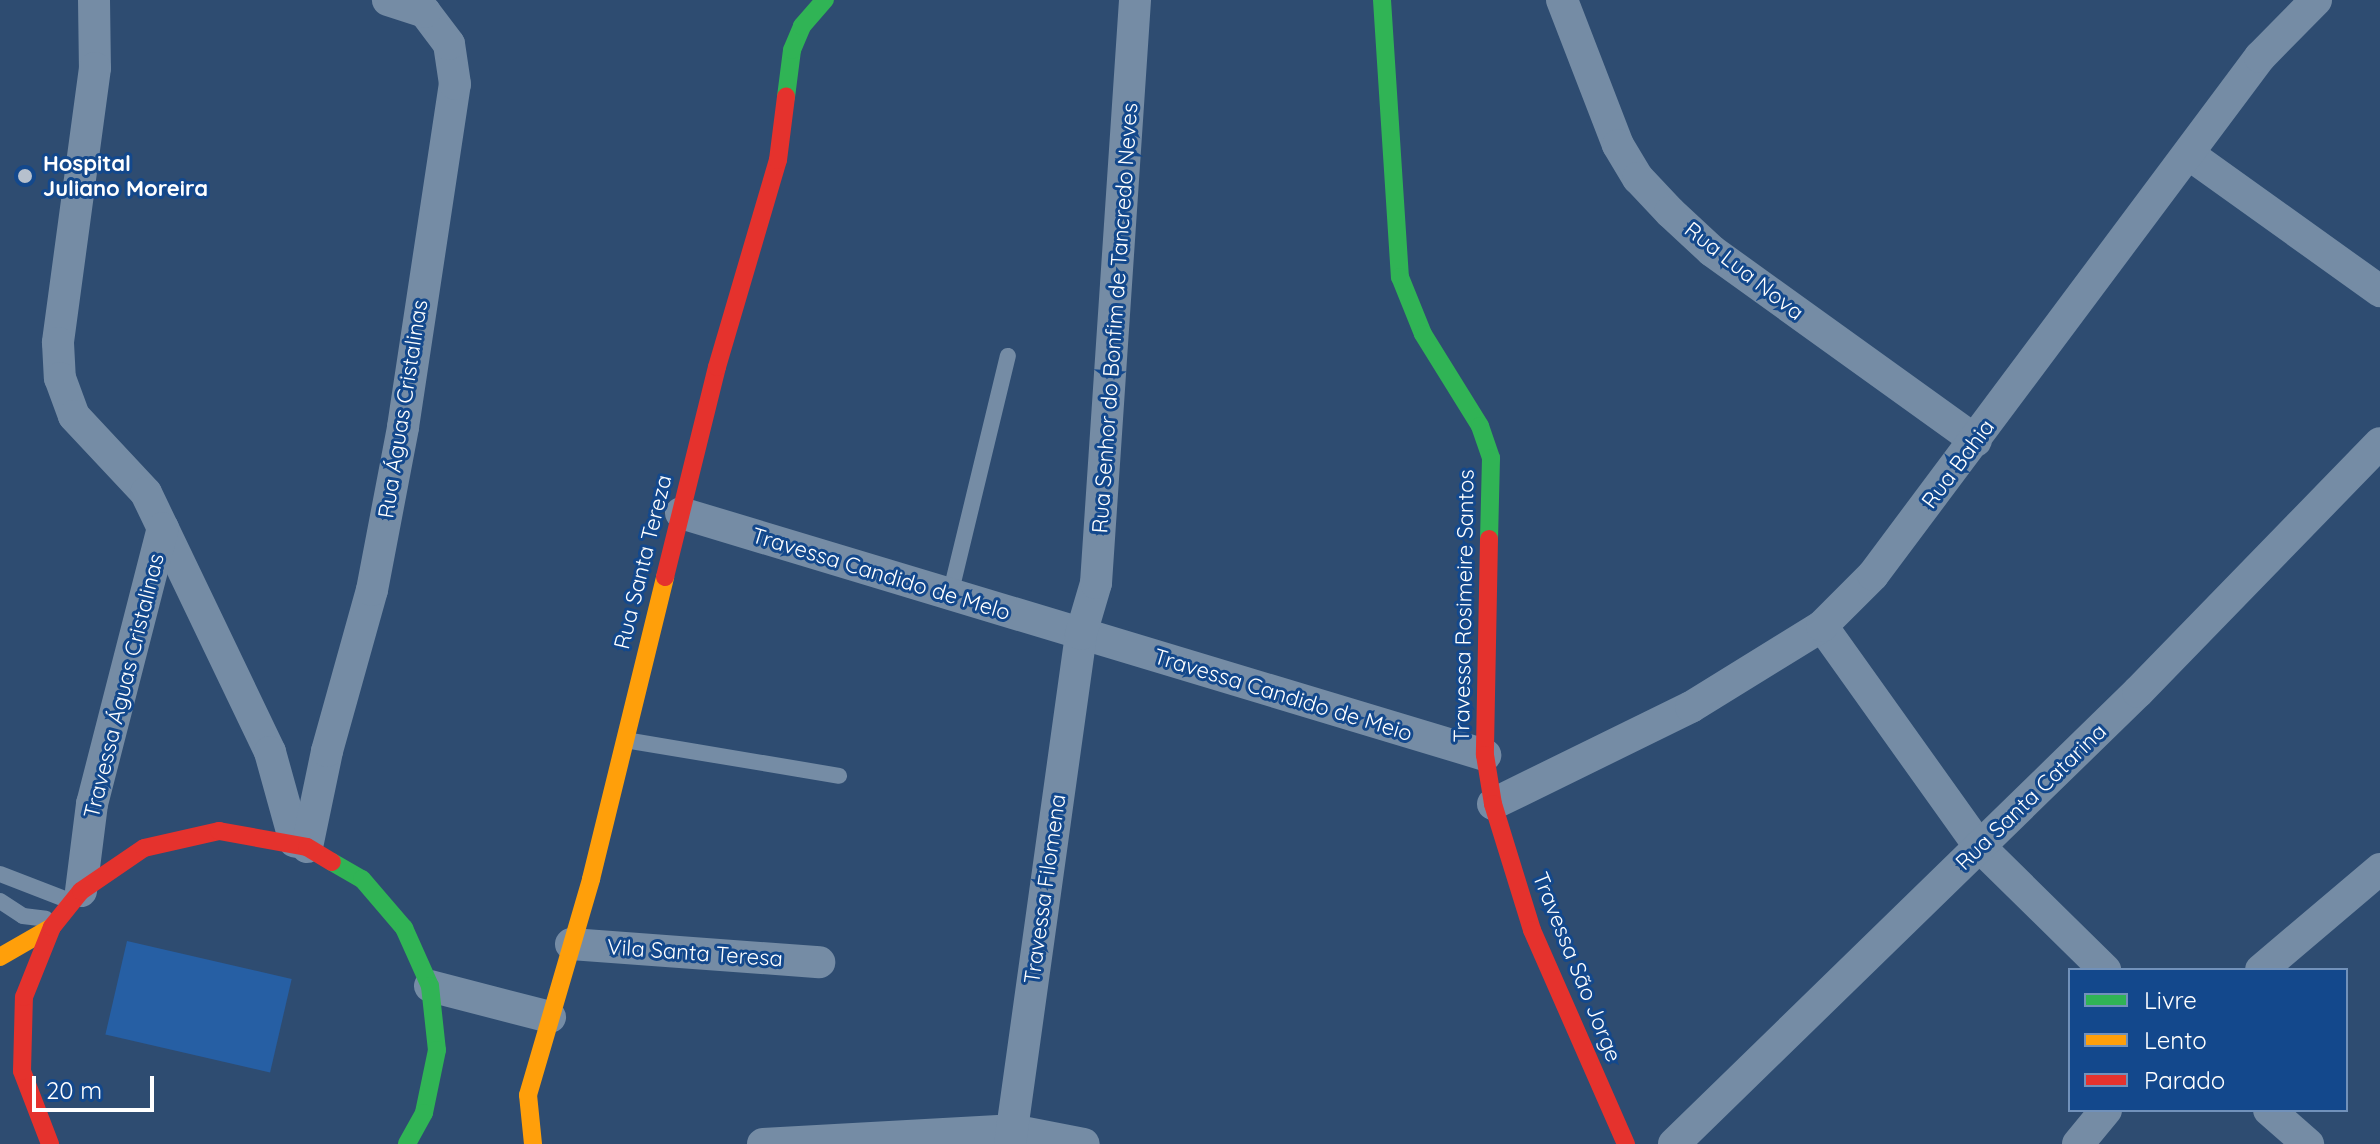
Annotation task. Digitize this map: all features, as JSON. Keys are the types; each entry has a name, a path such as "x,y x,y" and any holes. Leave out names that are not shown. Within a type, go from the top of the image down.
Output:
{"street":[{"name":"Travessa Águas Cristalinas","path":"94,0 95,68 58,343 60,378 74,416 146,493 270,752 301,844"},
{"name":"Rua Águas Cristalinas","path":"301,844 372,590 403,427 455,84 449,44 425,12 388,0"},
{"name":"Rua Santa Tereza","path":"533,1144 528,1095 571,944 717,367 778,160 792,50 802,26 825,0"},
{"name":"Rua Senhor do Bonfim de Tancredo Neves","path":"1081,634 1098,568 1135,0"},
{"name":"Travessa Rosimeire Santos","path":"1382,0 1400,277 1423,334 1474,416 1491,458 1485,755 1493,804"},
{"name":"Rua Lua Nova","path":"1562,0 1618,145 1659,200 1712,251 1976,441"},
{"name":"Rua Bahia","path":"1493,804 1691,707 1822,626 1873,575 2190,155 2260,57 2316,0"},
{"path":"2190,155 2380,291"},
{"name":"Rua Santa Catarina","path":"1674,1144 2288,542 2380,443"},
{"name":"Travessa Candido de Melo","path":"681,513 1081,634"},
{"name":"Travessa Águas Cristalinas","path":"76,896 92,804 163,528"},
{"path":"1822,626 1979,846 2103,968"},
{"name":"Travessa Candido de Meio","path":"1081,634 1485,755"},
{"name":"Travessa Filomena","path":"1011,1137 1081,634"},
{"name":"Travessa São Jorge","path":"1493,804 1532,930 1626,1144"},
{"path":"50,1144 22,1071 24,997 54,924 76,896 144,848 219,831 301,844 362,879 404,928 430,986 437,1050 424,1113 407,1144"},
{"path":"2263,968 2380,869"},
{"path":"0,957 54,924"},
{"name":"Vila Santa Teresa","path":"571,944 819,962"},
{"path":"430,986 550,1017"},
{"path":"2078,1144 2104,1112"},
{"path":"2271,1112 2308,1144"},
{"path":"763,1144 1011,1137 1084,1144"}],"lane":[{"path":"950,595 1008,356"},
{"path":"623,740 839,776"},
{"path":"0,874 76,896"},
{"path":"0,901 23,916 54,924"}],"shaded area":[{"path":"127,941 292,979 270,1073 105,1035"}],"traffic: fast":[{"path":"786,97 792,50 802,26 825,0"},
{"path":"1382,0 1400,277 1423,334 1480,426 1491,458 1489,539"},
{"path":"332,862 362,879 404,928 430,986 437,1050 424,1113 407,1144"}],"traffic: slow":[{"path":"533,1144 528,1095 591,879 665,577"},
{"path":"0,957 52,927"}],"traffic: jam":[{"path":"665,577 717,367 778,160 786,97"},
{"path":"1489,539 1485,755 1493,804 1532,930 1626,1144"},
{"path":"50,1144 22,1071 24,997 52,927 81,891 144,848 219,831 307,847 332,862"}],"place":[{"name":"Hospital Juliano Moreira","path":"25,176"}]}
